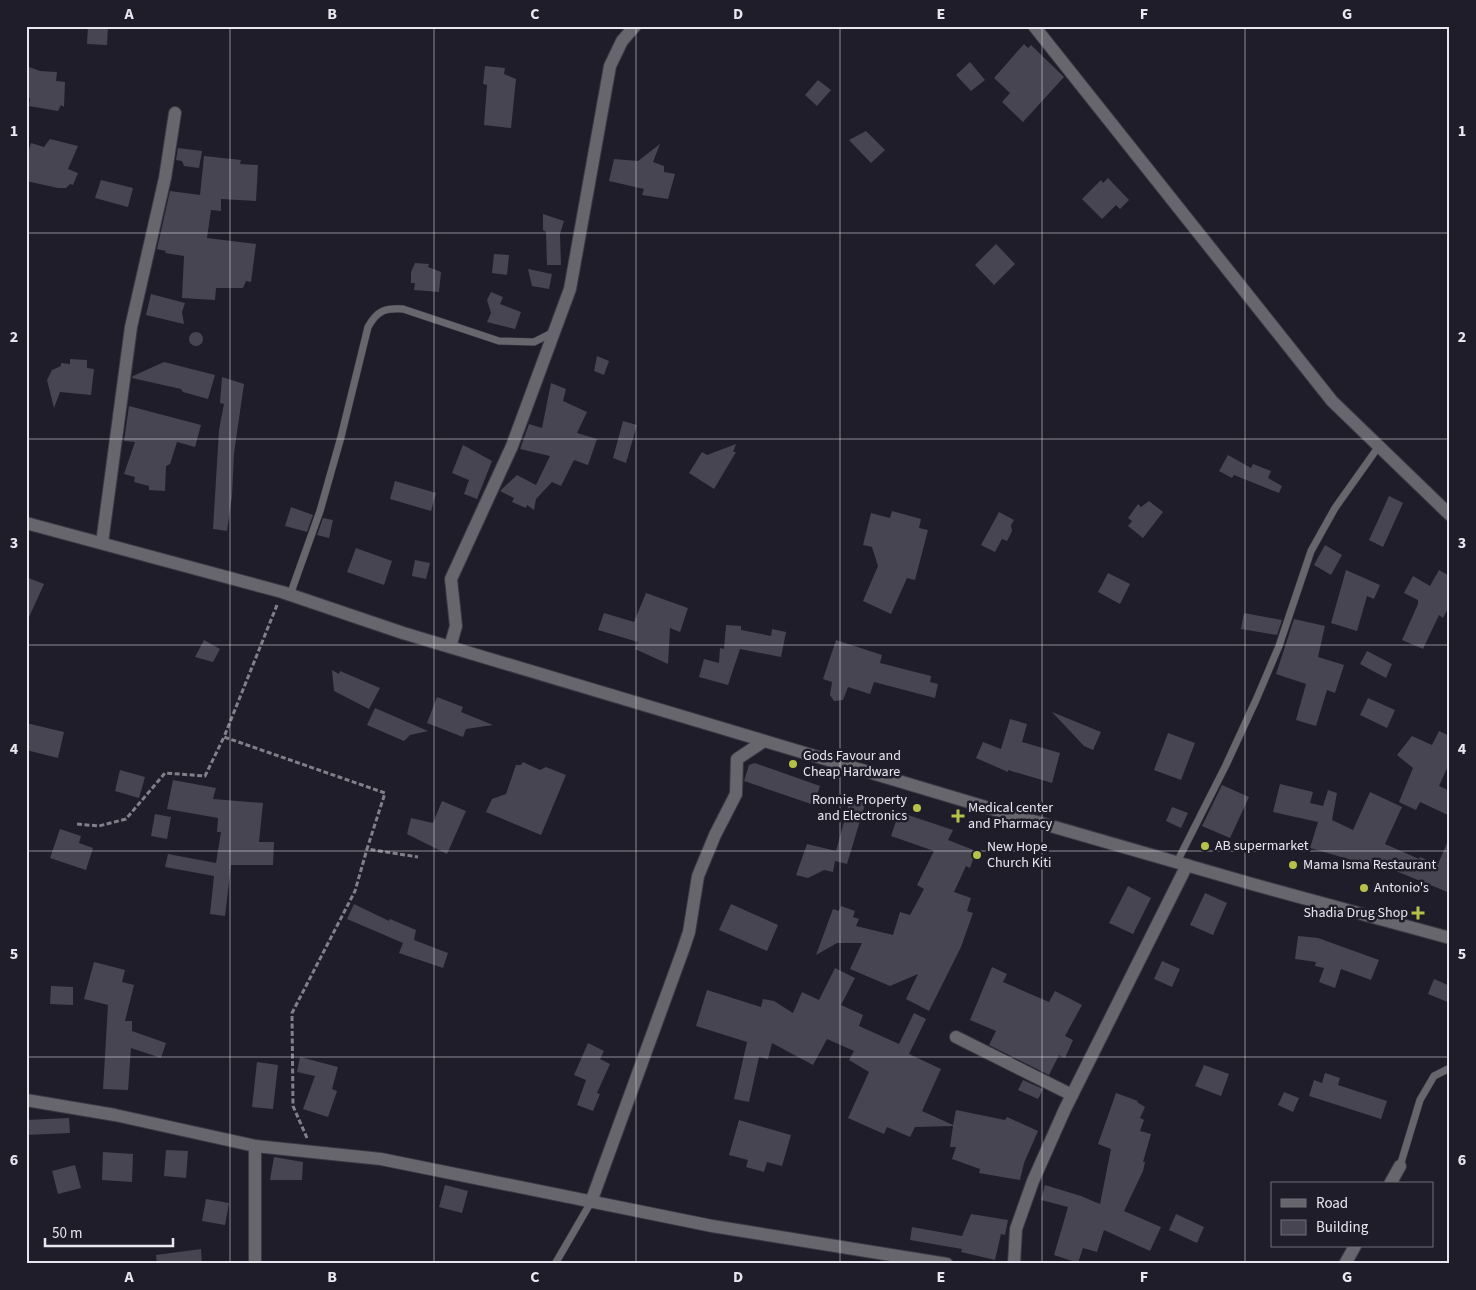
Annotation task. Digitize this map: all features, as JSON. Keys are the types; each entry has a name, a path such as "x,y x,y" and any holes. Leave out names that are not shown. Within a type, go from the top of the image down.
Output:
{"street":[{"path":"450,647 456,626 452,579 512,446 570,289 610,66 622,41 635,26"},
{"path":"1034,26 1332,401 1450,515"},
{"path":"102,543 131,327 166,178 175,113"},
{"path":"26,523 286,594 450,647 1182,864 1450,938"},
{"path":"591,1202 684,950 689,932 698,876 715,835 736,794 737,759 764,740"},
{"path":"1014,1264 1016,1229 1033,1182 1072,1095 1182,864"},
{"path":"956,1037 1072,1095"},
{"path":"26,1100 115,1116 255,1146 390,1161 721,1228 948,1264"},
{"path":"255,1146 255,1264"},
{"path":"1391,1182 1400,1166"},
{"path":"1345,1264 1354,1248"}],"lane":[{"path":"286,594 320,511 341,437 368,327 374,315 386,308 402,309 499,341 534,342 555,331"},
{"path":"1182,864 1279,646 1310,551 1336,508 1379,446"},
{"path":"1400,1166 1420,1100 1434,1076 1450,1068"},
{"path":"555,1264 591,1202"}],"path":[{"path":"77,824 99,826 126,819 165,773 205,776 224,737 286,594"},
{"path":"224,737 385,793 355,891 292,1013 293,1106 312,1152"},
{"path":"367,849 418,857"}],"building":[{"path":"88,26 108,26 107,45 87,44"},
{"path":"1024,44 1028,48 1031,45 1064,77 1023,122 1002,102 1010,93 994,78"},
{"path":"970,62 985,80 971,91 956,75"},
{"path":"26,66 40,71 57,72 56,81 65,82 64,107 61,105 58,111 29,106 30,98 26,98"},
{"path":"485,66 505,68 504,74 516,79 511,128 484,125 487,85 483,84"},
{"path":"818,80 831,90 817,106 805,95"},
{"path":"866,131 885,150 871,163 849,140"},
{"path":"50,139 78,146 68,169 78,173 73,185 70,184 66,188 26,181 26,159 31,143 44,147"},
{"path":"660,144 653,162 664,166 664,172 675,174 668,199 642,195 644,189 609,181 614,159 638,161"},
{"path":"178,148 202,151 199,168 184,166 182,161 176,160"},
{"path":"204,156 241,160 240,164 258,165 256,201 221,199 221,211 211,210 207,238 256,244 251,282 246,281 243,288 216,288 215,300 182,298 184,256 165,253 166,251 157,249 170,191 200,195"},
{"path":"1108,178 1129,200 1120,209 1116,205 1102,219 1082,199 1101,180 1103,183"},
{"path":"101,180 133,188 128,207 95,198"},
{"path":"543,214 564,221 560,234 561,265 547,265 546,232 543,230"},
{"path":"996,244 1015,264 994,285 975,265"},
{"path":"494,254 509,255 507,275 492,273"},
{"path":"415,263 429,264 428,267 441,272 439,292 414,290 415,283 411,283 411,272"},
{"path":"528,269 552,274 549,289 532,286"},
{"path":"491,292 503,297 500,304 521,312 515,329 487,322 491,313 487,300"},
{"path":"151,294 185,303 182,312 184,324 146,315"},
{"path":"193,332 199,332 203,339 199,346 193,346 189,342 189,336"},
{"path":"597,356 609,361 604,375 594,371"},
{"path":"70,359 87,360 87,368 94,369 91,395 60,392 54,408 47,380 52,370 61,366 61,363 70,364"},
{"path":"164,362 215,375 208,399 183,392 181,389 132,378"},
{"path":"222,377 244,384 234,453 232,496 227,531 213,529 219,430 224,404 220,403"},
{"path":"551,383 566,389 563,401 587,412 577,433 597,439 588,465 574,460 561,486 552,482 536,499 534,510 527,505 526,508 512,502 514,498 500,491 517,475 536,485 550,456 520,449 529,424 542,428"},
{"path":"129,406 201,425 195,447 177,442 170,464 166,466 165,491 149,490 149,486 134,482 135,477 124,474 135,442 124,441"},
{"path":"623,421 637,425 626,463 613,458"},
{"path":"736,444 733,452 736,452 714,489 689,473 702,452 707,455"},
{"path":"463,445 492,461 477,499 464,494 469,480 452,473"},
{"path":"1228,455 1251,468 1253,464 1271,471 1268,478 1282,486 1279,493 1234,475 1232,478 1219,471"},
{"path":"395,481 436,493 431,511 390,499"},
{"path":"1389,496 1403,503 1383,547 1369,540"},
{"path":"1149,501 1163,512 1143,538 1128,526 1132,521 1128,518 1138,504 1141,507"},
{"path":"291,507 313,515 307,532 285,526"},
{"path":"892,511 921,519 919,528 928,530 915,580 907,578 891,614 863,601 878,566 872,547 863,545 871,513 890,518"},
{"path":"999,512 1014,520 1011,525 1012,531 1007,541 1002,539 995,552 981,545"},
{"path":"323,518 333,520 329,538 317,535"},
{"path":"1325,545 1342,555 1331,575 1314,565"},
{"path":"356,548 392,561 384,585 347,572"},
{"path":"415,560 430,563 426,579 412,576"},
{"path":"1346,570 1380,585 1374,599 1367,596 1357,631 1331,623"},
{"path":"1439,570 1450,576 1450,605 1443,618 1439,615 1423,649 1402,640 1418,604 1418,600 1404,593 1413,576 1430,586"},
{"path":"1108,573 1130,584 1120,604 1098,592"},
{"path":"26,577 44,584 26,624"},
{"path":"646,593 688,608 680,632 670,628 668,664 635,649 638,642 598,630 604,613 634,622"},
{"path":"1244,613 1282,620 1277,635 1241,629"},
{"path":"1294,619 1325,626 1318,657 1344,665 1335,693 1327,690 1316,726 1296,720 1306,684 1276,674"},
{"path":"726,625 741,626 741,630 771,636 772,629 786,632 781,657 740,649 728,685 699,677 704,659 719,663 720,648 724,649"},
{"path":"204,640 220,649 213,662 195,657"},
{"path":"836,640 882,655 880,663 931,676 930,682 938,684 935,698 874,682 870,694 848,687 843,700 834,701 830,695 832,682 823,679"},
{"path":"1367,651 1392,664 1386,678 1360,664"},
{"path":"332,670 339,674 340,671 380,688 369,709 334,691"},
{"path":"437,697 463,707 461,712 493,725 466,729 463,737 427,723"},
{"path":"1368,698 1395,710 1387,728 1360,715"},
{"path":"375,708 428,731 410,735 404,741 367,725"},
{"path":"1052,712 1101,732 1093,750 1084,746"},
{"path":"1010,719 1027,724 1022,742 1060,753 1052,783 1008,770 1008,772 976,758 983,742 1001,749"},
{"path":"26,723 64,732 58,758 26,750"},
{"path":"1439,731 1450,736 1450,762 1439,786 1450,791 1450,816 1420,802 1416,810 1399,802 1413,768 1397,755 1412,736 1432,745"},
{"path":"1168,733 1195,743 1181,780 1154,770"},
{"path":"523,762 540,770 546,767 566,775 541,835 486,812 492,799 506,794 516,765 521,765"},
{"path":"755,763 820,786 814,805 744,781 749,765"},
{"path":"120,770 145,777 139,798 115,791"},
{"path":"173,780 216,788 213,799 263,803 259,842 274,842 273,865 231,865 225,916 210,914 214,876 165,867 168,854 216,863 221,832 217,832 218,818 167,809"},
{"path":"1280,784 1313,792 1310,803 1323,806 1328,790 1337,793 1332,820 1353,830 1370,792 1402,807 1385,844 1419,859 1420,857 1438,864 1450,836 1450,893 1381,865 1380,868 1310,848 1318,822 1273,812"},
{"path":"1222,785 1249,797 1230,838 1202,826"},
{"path":"851,796 866,801 847,864 835,861 833,872 824,870 808,878 796,875 807,844 836,851"},
{"path":"442,801 466,811 447,854 407,834 411,818 433,823"},
{"path":"1172,807 1188,813 1181,828 1166,821"},
{"path":"899,812 953,830 948,840 976,851 970,868 966,866 954,892 971,898 967,911 973,913 961,947 929,1011 906,999 918,974 890,986 850,969 862,943 837,943 816,955 833,909 839,911 841,906 855,911 853,917 859,919 856,926 893,935 900,912 910,915 924,889 917,885 934,851 891,836"},
{"path":"155,814 171,817 167,839 151,836"},
{"path":"60,829 81,836 79,843 93,848 86,870 50,858"},
{"path":"1128,886 1151,898 1133,934 1109,923"},
{"path":"1205,893 1227,903 1213,935 1190,925"},
{"path":"354,904 389,921 390,919 416,930 414,940 448,953 443,968 399,953 403,943 347,919"},
{"path":"731,904 778,925 767,951 719,930"},
{"path":"1298,936 1318,938 1379,960 1371,980 1341,969 1335,988 1319,982 1324,968 1315,966 1316,962 1295,959"},
{"path":"1162,961 1180,969 1172,987 1154,979"},
{"path":"94,962 125,970 122,982 134,985 125,1021 132,1021 132,1031 166,1043 161,1058 131,1048 128,1090 103,1089 108,1005 84,999"},
{"path":"992,967 1007,974 1003,982 1049,1002 1055,991 1082,1005 1065,1036 1073,1040 1065,1058 1059,1055 1049,1075 989,1045 996,1031 970,1020"},
{"path":"835,968 855,978 841,1005 863,1015 859,1026 899,1044 914,1013 926,1019 909,1054 941,1069 922,1111 953,1125 956,1110 1005,1120 1007,1117 1038,1131 1024,1163 1020,1180 979,1173 980,1169 952,1159 956,1147 950,1147 953,1126 915,1127 910,1137 887,1127 884,1134 848,1118 869,1072 849,1060 854,1051 827,1039 813,1065 772,1043 768,1059 759,1057 749,1102 734,1099 747,1042 696,1026 707,990 761,1007 763,999 774,1001 793,1013 802,992 819,1000"},
{"path":"1434,979 1450,986 1450,1003 1428,994"},
{"path":"51,986 73,987 73,1005 50,1004"},
{"path":"588,1043 604,1051 600,1059 610,1064 597,1093 600,1094 593,1111 577,1105 586,1080 574,1075"},
{"path":"300,1057 338,1067 332,1089 337,1091 328,1117 303,1109 315,1076 297,1072"},
{"path":"257,1062 278,1065 273,1109 252,1107"},
{"path":"1204,1065 1229,1074 1221,1096 1195,1086"},
{"path":"1325,1073 1340,1078 1338,1085 1387,1101 1381,1119 1309,1096 1314,1080 1322,1083"},
{"path":"1023,1080 1043,1089 1038,1099 1018,1090"},
{"path":"1284,1092 1299,1098 1293,1112 1278,1105"},
{"path":"1116,1093 1138,1101 1145,1107 1140,1118 1144,1120 1140,1131 1151,1134 1143,1162 1145,1162 1143,1171 1124,1211 1161,1227 1150,1251 1104,1230 1097,1252 1083,1248 1078,1263 1054,1255 1068,1207 1041,1200 1045,1185 1100,1204 1111,1149 1098,1144"},
{"path":"69,1118 70,1133 26,1135 26,1120"},
{"path":"739,1120 791,1135 782,1166 767,1162 764,1172 746,1167 748,1160 729,1155"},
{"path":"166,1150 188,1151 186,1178 164,1176"},
{"path":"103,1152 133,1154 132,1182 102,1180"},
{"path":"274,1157 303,1162 302,1180 270,1180"},
{"path":"75,1165 81,1188 58,1194 52,1171"},
{"path":"445,1185 468,1191 462,1213 439,1207"},
{"path":"206,1199 229,1203 225,1225 202,1221"},
{"path":"971,1214 1008,1220 1005,1235 1001,1234 995,1260 961,1252 962,1249 910,1240 912,1227 962,1236"},
{"path":"1176,1214 1204,1227 1197,1243 1169,1230"},
{"path":"201,1249 202,1264 157,1264 156,1255"}],"place":[{"name":"Gods Favour and Cheap Hardware","path":"793,764"},
{"name":"Ronnie Property and Electronics","path":"917,808"},
{"name":"Medical center and Pharmacy","path":"958,816"},
{"name":"AB supermarket","path":"1205,846"},
{"name":"New Hope Church Kiti","path":"977,855"},
{"name":"Mama Isma Restaurant","path":"1293,865"},
{"name":"Antonio's","path":"1364,888"},
{"name":"Shadia Drug Shop","path":"1418,913"}]}
